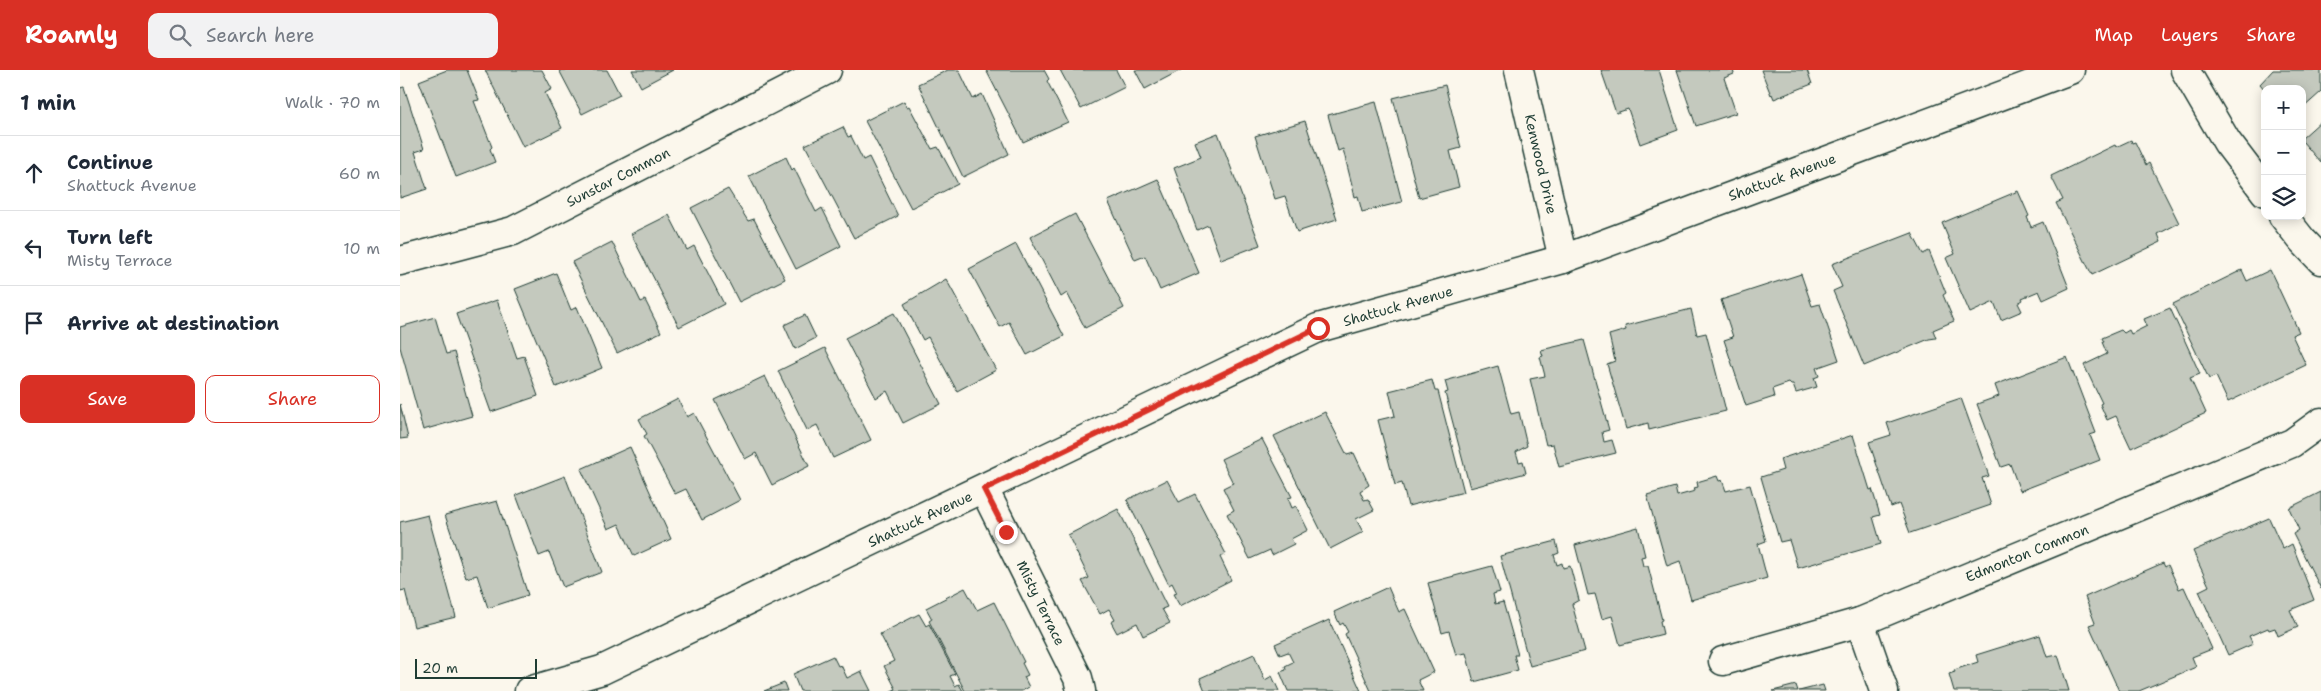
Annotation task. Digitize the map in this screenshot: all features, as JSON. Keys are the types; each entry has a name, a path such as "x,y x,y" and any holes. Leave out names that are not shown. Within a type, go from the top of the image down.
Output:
{"street":[{"name":"Sunstar Common","path":"400,261 513,231 827,70"},
{"name":"Kenwood Drive","path":"1518,70 1563,259"},
{"name":"Shattuck Avenue","path":"529,691 602,670 1318,328 1563,259 2070,70"},
{"path":"2185,70 2227,142 2261,187"},
{"path":"2286,220 2321,260"},
{"name":"Edmonton Common","path":"1723,661 1860,622 2292,443 2321,422"},
{"name":"Misty Terrace","path":"984,489 1078,678 1081,691"},
{"path":"1860,622 1884,691"}],"building":[{"path":"447,70 467,70 479,100 474,101 492,147 490,149 495,162 456,177 419,81"},
{"path":"485,70 542,70 552,89 545,93 562,128 523,147"},
{"path":"559,70 607,70 620,95 582,114"},
{"path":"632,70 673,70 641,87"},
{"path":"948,70 959,70 973,99 982,94 1009,154 963,177 918,84"},
{"path":"986,70 1044,70 1049,79 1047,81 1068,122 1023,142"},
{"path":"1060,70 1116,70 1125,87 1081,109"},
{"path":"1135,70 1181,70 1145,89"},
{"path":"1601,70 1659,70 1678,130 1640,144 1628,109 1616,113"},
{"path":"1677,70 1733,70 1734,74 1724,78 1736,113 1696,126"},
{"path":"1761,70 1807,70 1812,84 1774,99"},
{"path":"2273,70 2321,70 2321,92 2306,105 2306,85 2260,84"},
{"path":"1445,85 1461,148 1450,151 1459,187 1419,198 1393,98"},
{"path":"404,87 424,149 415,152 427,189 400,198 400,88"},
{"path":"904,101 907,107 909,106 932,149 938,147 958,184 911,208 865,121"},
{"path":"1376,102 1402,202 1362,212 1358,196 1355,197 1343,149 1338,151 1328,115"},
{"path":"1305,121 1337,219 1297,232 1285,196 1275,199 1255,136"},
{"path":"2321,121 2321,163 2306,146 2306,134"},
{"path":"843,127 848,137 851,136 863,160 869,157 898,216 854,238 805,145"},
{"path":"1218,133 1260,245 1221,260 1208,225 1197,230 1174,168 1201,157 1195,142"},
{"path":"2131,140 2132,143 2135,142 2146,165 2149,163 2179,223 2158,234 2161,242 2092,275 2056,203 2063,200 2051,176 2115,145 2116,147"},
{"path":"786,157 792,170 794,168 816,212 822,208 841,246 796,269 749,176"},
{"path":"1158,179 1199,273 1160,290 1145,256 1135,260 1108,201"},
{"path":"728,189 748,221 754,219 785,279 739,302 691,208"},
{"path":"2018,191 2029,216 2027,217 2031,227 2043,222 2069,288 2043,300 2039,291 2022,298 2023,300 2018,303 2022,311 2001,320 1994,302 1970,313 1946,258 1955,254 1942,223"},
{"path":"1075,214 1124,308 1085,328 1067,293 1061,297 1030,237"},
{"path":"669,215 687,250 694,246 724,304 679,327 631,234"},
{"path":"1912,233 1923,254 1929,251 1946,293 1943,295 1954,321 1933,330 1936,338 1929,339 1864,366 1833,291 1842,287 1832,264"},
{"path":"612,242 641,302 645,300 661,332 617,353 572,262"},
{"path":"1016,244 1064,336 1027,355 1009,322 1000,327 969,269"},
{"path":"2242,270 2247,281 2270,270 2299,332 2292,335 2306,365 2228,402 2216,376 2209,379 2173,304"},
{"path":"556,273 571,310 577,307 602,368 556,387 515,289"},
{"path":"1801,274 1812,306 1820,304 1839,360 1816,368 1819,376 1814,378 1817,387 1796,393 1793,385 1789,383 1772,389 1774,397 1746,406 1724,340 1733,337 1721,300"},
{"path":"946,279 996,370 957,391 928,337 923,340 904,304"},
{"path":"497,300 517,358 524,356 538,396 491,412 456,314"},
{"path":"2170,308 2200,374 2190,378 2206,413 2131,448 2116,416 2107,420 2100,404 2102,403 2084,365 2107,354 2102,338 2121,330 2124,333 2129,330 2131,334 2147,326 2144,319"},
{"path":"1691,309 1697,335 1706,333 1726,411 1649,430 1648,423 1626,429 1607,364 1615,361 1609,335 1626,330 1625,326"},
{"path":"894,313 941,404 903,423 887,391 876,398 845,338"},
{"path":"805,315 816,338 795,349 784,325"},
{"path":"435,317 446,354 454,352 472,416 423,430 400,347 400,327"},
{"path":"1584,340 1609,430 1602,432 1604,442 1612,440 1616,453 1559,467 1553,444 1546,445 1530,379 1545,376 1540,357 1543,356 1541,350"},
{"path":"825,348 871,440 833,458 817,425 807,430 778,371"},
{"path":"2067,357 2096,433 2090,435 2100,460 2020,491 2010,464 2001,467 1977,404 1999,396 1995,385"},
{"path":"1498,366 1511,414 1519,412 1527,446 1516,452 1519,462 1523,461 1526,473 1470,488 1445,393 1448,392 1445,381"},
{"path":"765,376 809,466 772,485 756,453 745,459 715,400"},
{"path":"1432,380 1435,391 1438,391 1464,492 1408,506 1402,483 1395,485 1378,420 1395,416 1389,391"},
{"path":"1961,398 1989,476 1982,478 1991,505 1910,533 1899,504 1891,507 1869,442 1891,435 1887,423"},
{"path":"678,399 687,417 694,413 740,500 702,520 686,489 675,494 644,436 647,434 639,419"},
{"path":"400,404 408,438 400,439"},
{"path":"1325,412 1347,455 1354,453 1369,485 1360,491 1364,500 1368,499 1374,510 1356,519 1363,532 1330,549 1274,436"},
{"path":"1853,435 1880,515 1873,517 1881,544 1798,568 1789,540 1780,542 1761,477 1783,470 1780,459"},
{"path":"1262,439 1292,497 1288,498 1292,508 1296,506 1308,530 1291,539 1294,544 1272,555 1270,550 1250,559 1227,514 1234,510 1223,488 1233,483 1221,459"},
{"path":"630,447 671,539 634,556 619,524 608,529 581,469"},
{"path":"565,476 602,572 563,587 549,552 539,556 516,495"},
{"path":"1717,476 1719,481 1722,480 1726,491 1750,485 1766,541 1758,544 1767,578 1691,600 1680,561 1667,566 1647,495 1675,487 1677,496 1695,491 1694,488 1698,487 1697,482"},
{"path":"1167,480 1179,502 1195,494 1226,554 1220,557 1231,580 1180,606 1173,594 1177,593 1172,583 1169,585 1127,500"},
{"path":"2321,492 2321,589 2293,534 2299,530 2289,508"},
{"path":"497,501 528,595 488,608 477,575 466,578 445,515"},
{"path":"1118,509 1167,607 1162,609 1170,623 1143,636 1137,623 1117,633 1111,622 1115,620 1109,609 1100,614 1082,581 1089,578 1068,535"},
{"path":"428,515 456,617 414,627 405,590 400,591 400,522"},
{"path":"2269,518 2283,549 2292,544 2314,600 2290,610 2298,627 2278,636 2275,628 2269,630 2268,628 2249,636 2253,644 2228,655 2199,591 2209,586 2193,551"},
{"path":"1638,527 1645,556 1641,557 1643,566 1648,566 1662,620 1660,621 1663,634 1620,645 1612,616 1602,619 1595,594 1588,595 1575,545"},
{"path":"1556,541 1559,553 1554,555 1557,565 1562,563 1563,568 1570,566 1579,600 1572,604 1585,651 1530,666 1500,556"},
{"path":"2163,563 2165,567 2168,565 2179,589 2184,587 2212,649 2192,657 2196,667 2139,691 2119,691 2089,625 2095,623 2085,597"},
{"path":"1492,566 1500,592 1493,594 1495,604 1503,602 1518,655 1514,655 1518,670 1474,682 1466,653 1456,655 1449,631 1442,633 1428,583"},
{"path":"1388,587 1399,612 1405,609 1434,672 1418,680 1423,691 1371,691 1345,634 1348,632 1343,623 1340,625 1334,612"},
{"path":"965,588 977,610 994,602 1024,662 1022,663 1028,675 1024,677 1029,687 1022,691 965,691 929,621 932,619 926,608"},
{"path":"919,614 926,626 929,624 955,674 950,676 955,686 959,684 963,691 891,691 896,689 884,666 894,661 880,634"},
{"path":"1329,620 1361,691 1288,691 1280,672 1286,670 1285,666 1293,662 1288,652 1280,655 1275,644"},
{"path":"2040,635 2047,657 2058,655 2069,691 1954,691 1949,674 1955,672 1954,670 1978,662 1976,655"},
{"path":"1254,654 1265,680 1272,676 1279,691 1205,691 1200,678"},
{"path":"833,656 838,666 841,665 847,678 861,671 871,691 800,691 793,674"},
{"path":"784,683 787,691 764,691"},
{"path":"1796,685 1798,691 1773,691"},
{"path":"1823,685 1825,691 1799,691"}],"route":[{"path":"1006,532 984,489 1318,328"}]}
